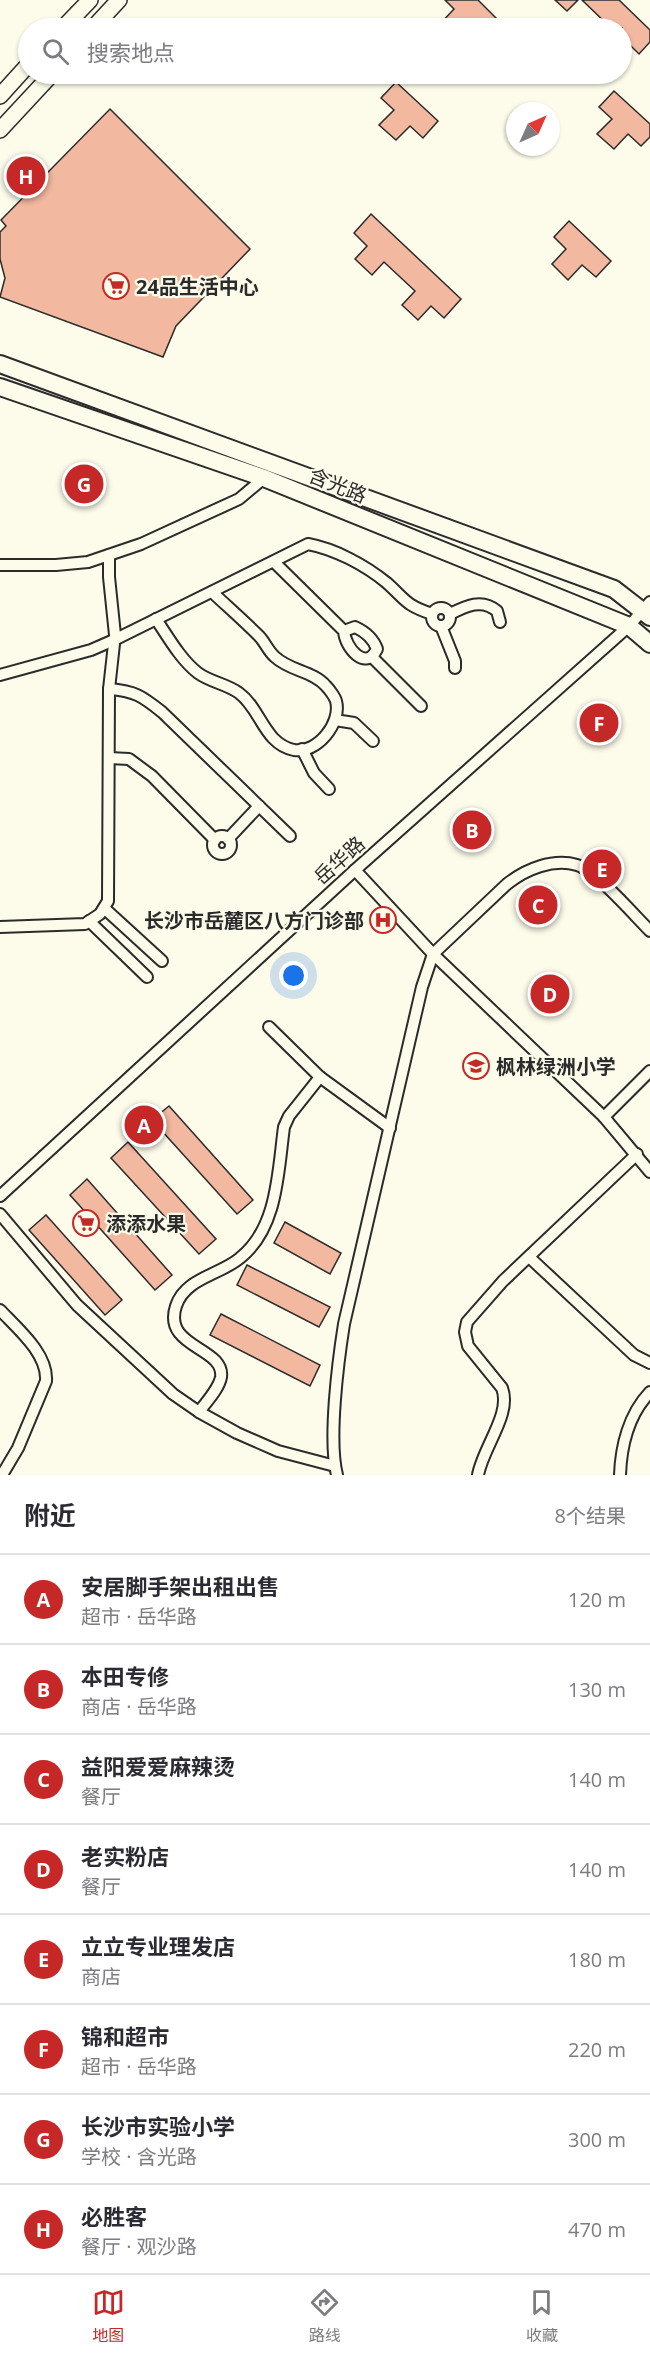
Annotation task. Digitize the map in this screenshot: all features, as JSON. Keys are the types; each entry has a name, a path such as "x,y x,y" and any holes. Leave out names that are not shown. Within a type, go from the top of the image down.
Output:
{"main road":[{"path":"73,18 90,0"},
{"path":"102,18 119,0"},
{"path":"0,96 18,76"},
{"path":"0,130 43,84"},
{"name":"含光路","path":"0,364 614,589 648,610"},
{"name":"含光路","path":"0,387 264,478 629,626 650,644"}],"street":[{"path":"0,565 88,562 141,544 239,499 264,478"},
{"path":"0,675 91,650 308,544 322,546 372,572 389,585 408,605 432,614"},
{"path":"0,927 85,924 100,914 108,901 109,689 114,640 109,555"},
{"path":"274,562 344,631 345,640 350,649 359,657 372,657 421,706"},
{"path":"156,620 174,646 198,673 239,692 249,703 268,733 279,744 295,750 308,748 324,738 335,720 336,701 327,687 318,679 291,668 275,657 261,638 212,592"},
{"path":"450,614 466,606 489,604 497,611 500,622"},
{"path":"436,609 447,609 450,614 447,625 441,626 432,620 432,614 436,609"},
{"name":"岳华路","path":"0,1196 355,870 648,610"},
{"path":"441,626 455,661 455,668"},
{"path":"344,631 355,627 374,640 376,649 372,657"},
{"path":"109,689 132,691 162,712 290,836"},
{"path":"335,720 354,723 373,741"},
{"path":"302,749 314,773 329,789"},
{"path":"109,758 129,759 152,776 215,840 214,848 217,852 225,854 231,847 228,839 259,806"},
{"path":"0,1214 77,1305 173,1394 199,1412 278,1451 336,1471 335,1423 344,1324 422,987 433,954 519,874 547,865 578,865 592,874 650,931"},
{"path":"355,870 433,954 604,1117 650,1172"},
{"path":"104,908 162,962"},
{"path":"89,921 147,977"},
{"path":"269,1027 320,1077 390,1128"},
{"path":"604,1117 650,1071"},
{"path":"199,1412 221,1378 220,1370 216,1363 175,1329 176,1306 188,1287 222,1271 242,1257 257,1240 268,1219 284,1127 320,1077"},
{"path":"478,1475 486,1449 502,1413 505,1394 468,1346 465,1332 467,1322 503,1281 637,1154"},
{"path":"529,1257 634,1355 650,1363"},
{"path":"0,1311 42,1359 47,1369 46,1381 18,1448 2,1475"},
{"path":"620,1475 621,1459 632,1419 650,1392"}],"building":[{"path":"445,0 478,0 496,18 446,18 454,9"},
{"path":"555,0 578,0 567,11"},
{"path":"582,0 619,0 650,30 650,42 639,54 632,47 632,18 601,18"},
{"path":"394,84 398,84 438,121 423,138 410,126 396,140 379,125 394,110 381,98"},
{"path":"614,91 650,124 650,137 641,146 628,134 614,149 597,134 612,119 599,107"},
{"name":"24品生活中心","path":"110,109 250,249 176,326 163,357 0,297 5,278 0,259 0,232 6,226 1,220"},
{"path":"371,214 461,299 444,318 431,306 418,320 402,305 415,291 384,262 372,275 355,259 367,246 354,233"},
{"path":"569,221 611,261 596,277 582,265 568,280 552,264 566,249 554,237"},
{"path":"169,1106 253,1200 237,1214 152,1120"},
{"path":"128,1142 216,1239 199,1254 111,1158"},
{"path":"87,1179 172,1275 155,1290 70,1195"},
{"path":"46,1215 122,1300 105,1315 29,1230"},
{"path":"285,1222 341,1253 330,1274 274,1243"},
{"path":"247,1265 330,1307 319,1327 237,1285"},
{"path":"221,1314 320,1365 310,1386 210,1335"}],"place":[{"name":"必胜客","path":"26,176"},
{"name":"24品生活中心","path":"116,286"},
{"name":"长沙市实验小学","path":"84,484"},
{"name":"锦和超市","path":"599,723"},
{"name":"本田专修","path":"472,830"},
{"name":"立立专业理发店","path":"602,869"},
{"name":"益阳爱爱麻辣烫","path":"538,905"},
{"name":"长沙市岳麓区八方门诊部","path":"383,920"},
{"name":"老实粉店","path":"550,994"},
{"name":"枫林绿洲小学","path":"476,1066"},
{"name":"安居脚手架出租出售","path":"144,1125"},
{"name":"添添水果","path":"86,1223"}]}
